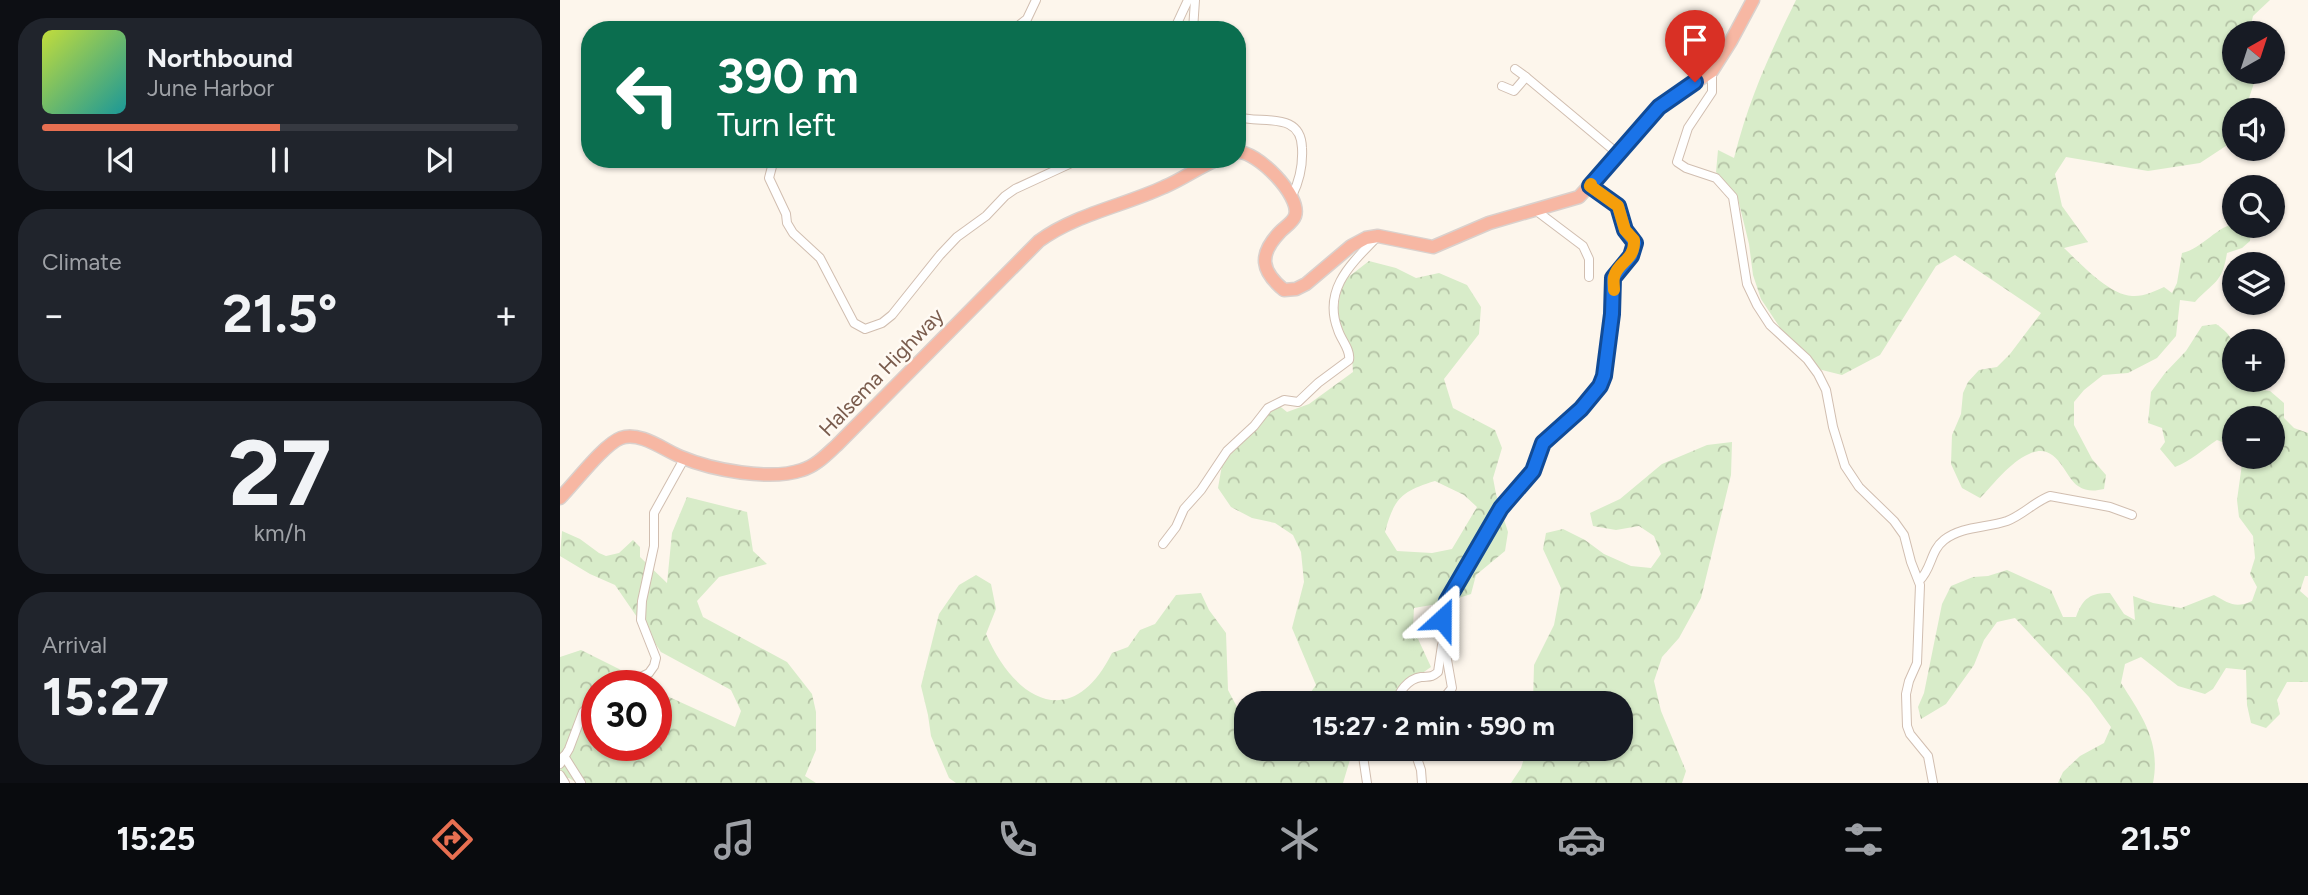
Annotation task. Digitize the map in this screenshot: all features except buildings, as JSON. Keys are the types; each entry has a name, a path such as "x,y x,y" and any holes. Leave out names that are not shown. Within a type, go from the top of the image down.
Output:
{"highway":[{"path":"1246,152 1292,196 1296,206 1295,215 1267,248 1264,268 1272,281 1284,290 1296,289 1306,284 1357,242 1378,236 1433,247 1489,223 1579,197 1659,107 1712,71 1753,0"},
{"name":"Halsema Highway","path":"560,498 601,452 620,438 632,436 684,458 728,470 779,474 804,470 820,461 837,445 1039,241 1061,227 1166,186 1198,168"}],"street":[{"path":"1024,21 1036,0"},
{"path":"1178,21 1188,0"},
{"path":"1194,21 1195,0"},
{"path":"1515,69 1618,153"},
{"path":"1712,71 1712,92 1688,128 1677,162 1686,169 1716,178 1733,197 1747,284 1757,305 1770,325 1807,359 1818,374 1826,390 1845,466 1858,486 1902,530 1919,581 1917,663 1909,681 1905,712 1910,734 1928,756 1933,783"},
{"path":"1502,86 1512,92 1526,77"},
{"path":"1246,118 1285,122 1298,129 1302,137 1303,162 1292,196"},
{"path":"772,168 769,178 786,214 787,223 799,239 820,258 849,315 858,327 864,329 882,323 892,315 957,237 986,216 1005,196 1060,168"},
{"path":"1450,691 1452,688 1442,619 1447,601 1501,508 1533,471 1548,437 1581,409 1600,386 1604,376 1612,314 1613,278 1631,256 1635,243 1625,230 1618,206 1590,186"},
{"path":"1534,209 1583,246 1589,259 1589,276"},
{"path":"1163,544 1176,527 1184,509 1201,490 1227,451 1254,426 1268,408 1284,400 1298,402 1349,360 1350,354 1337,330 1334,293 1344,273 1378,236"},
{"path":"652,670 656,658 641,620 642,601 654,546 654,513 684,458"},
{"path":"1919,581 1926,574 1933,553 1941,542 1950,536 1966,529 2009,520 2050,496 2110,507 2132,516"},
{"path":"1401,691 1415,679 1432,677 1438,672 1443,637"},
{"path":"581,717 562,760 581,783"},
{"path":"1364,761 1367,783"},
{"path":"1418,761 1422,783"},
{"path":"560,775 565,783"}],"green space":[{"path":"1796,0 2270,0 2253,16 2252,21 2222,21 2222,84 2254,84 2249,98 2222,98 2222,149 2200,163 2148,171 2066,157 2055,174 2062,206 2088,242 2064,248 2095,277 2123,294 2140,296 2164,287 2172,293 2177,283 2182,253 2200,245 2222,229 2222,238 2250,238 2242,248 2222,252 2220,277 2195,302 2180,300 2176,336 2157,358 2128,373 2103,375 2074,402 2074,425 2092,459 2106,475 2104,489 2091,490 2078,486 2053,456 2039,451 2015,463 1980,498 1962,488 1951,464 1952,435 1961,414 1963,393 1968,382 1979,370 1997,367 2010,354 2041,313 1955,255 1936,266 1880,355 1842,375 1818,369 1788,340 1761,299 1753,275 1738,199 1716,172 1718,150 1734,158 1746,116"},
{"path":"1369,261 1396,268 1416,278 1439,273 1467,285 1481,307 1479,334 1444,379 1453,408 1495,430 1502,448 1493,478 1508,532 1505,551 1476,575 1471,594 1414,608 1413,628 1431,667 1408,683 1406,691 1312,691 1316,685 1292,628 1304,582 1301,552 1293,535 1275,523 1252,518 1231,507 1218,488 1222,465 1231,450 1254,431 1260,410 1277,404 1287,412 1309,404 1353,372 1352,357 1337,315 1342,282","holes":["1435,481 1464,495 1477,507 1452,549 1432,553 1397,551 1385,532 1392,511 1401,498 1415,488"]},
{"path":"2216,324 2223,329 2222,392 2271,392 2284,406 2222,406 2222,442 2217,440 2175,467 2160,449 2165,442 2162,428 2148,423 2151,392 2186,351 2202,326"},
{"path":"2285,419 2294,428 2308,433 2308,576 2305,576 2300,591 2308,598 2308,682 2287,682 2277,700 2280,714 2266,728 2251,723 2247,705 2246,670 2226,668 2213,689 2205,694 2178,686 2141,657 2125,664 2121,683 2142,718 2152,742 2155,768 2153,783 2058,783 2063,772 2080,756 2104,743 2111,727 2089,697 2015,618 1997,622 1984,640 1974,665 1946,704 1921,719 1918,707 1924,693 1942,604 1951,586 1973,577 2007,570 2051,590 2063,617 2076,617 2081,605 2088,598 2103,593 2110,593 2124,614 2135,620 2133,596 2181,608 2214,595 2236,605 2246,603 2252,601 2257,587 2250,574 2255,558 2253,536 2239,517 2237,500 2241,469 2285,469"},
{"path":"1732,442 1731,475 1701,598 1679,638 1662,657 1654,681 1661,711 1686,771 1682,783 1511,783 1523,761 1633,761 1633,691 1533,691 1534,665 1554,625 1561,588 1543,549 1546,533 1563,529 1604,554 1631,566 1651,568 1661,554 1654,536 1639,526 1616,530 1593,526 1590,513 1620,499 1662,464 1707,445"},
{"path":"687,497 747,512 753,551 767,564 719,577 697,601 703,617 787,662 812,694 816,712 816,750 805,776 816,783 577,783 569,778 560,778 560,657 581,650 621,670 581,670 581,761 672,761 672,698 735,727 741,711 731,690 661,652 615,585 560,556 562,531 606,556 619,553 633,540 640,547 640,557 667,583 672,533"},
{"path":"976,575 991,584 996,609 986,634 998,657 1028,691 1045,699 1062,700 1080,693 1096,678 1112,653 1128,647 1140,630 1155,624 1176,595 1201,593 1209,610 1226,633 1228,690 1234,701 1234,761 1350,761 1343,783 956,783 949,778 931,736 921,686 939,614 959,585"}],"slow traffic":[{"path":"1591,184 1590,186 1618,206 1625,230 1634,240 1631,256 1613,278 1614,290"}],"route":[{"path":"1442,619 1447,601 1501,508 1533,471 1543,443 1581,409 1600,386 1604,376 1612,314 1613,278 1631,256 1635,243 1625,230 1618,206 1590,186 1659,107 1695,82"}]}
